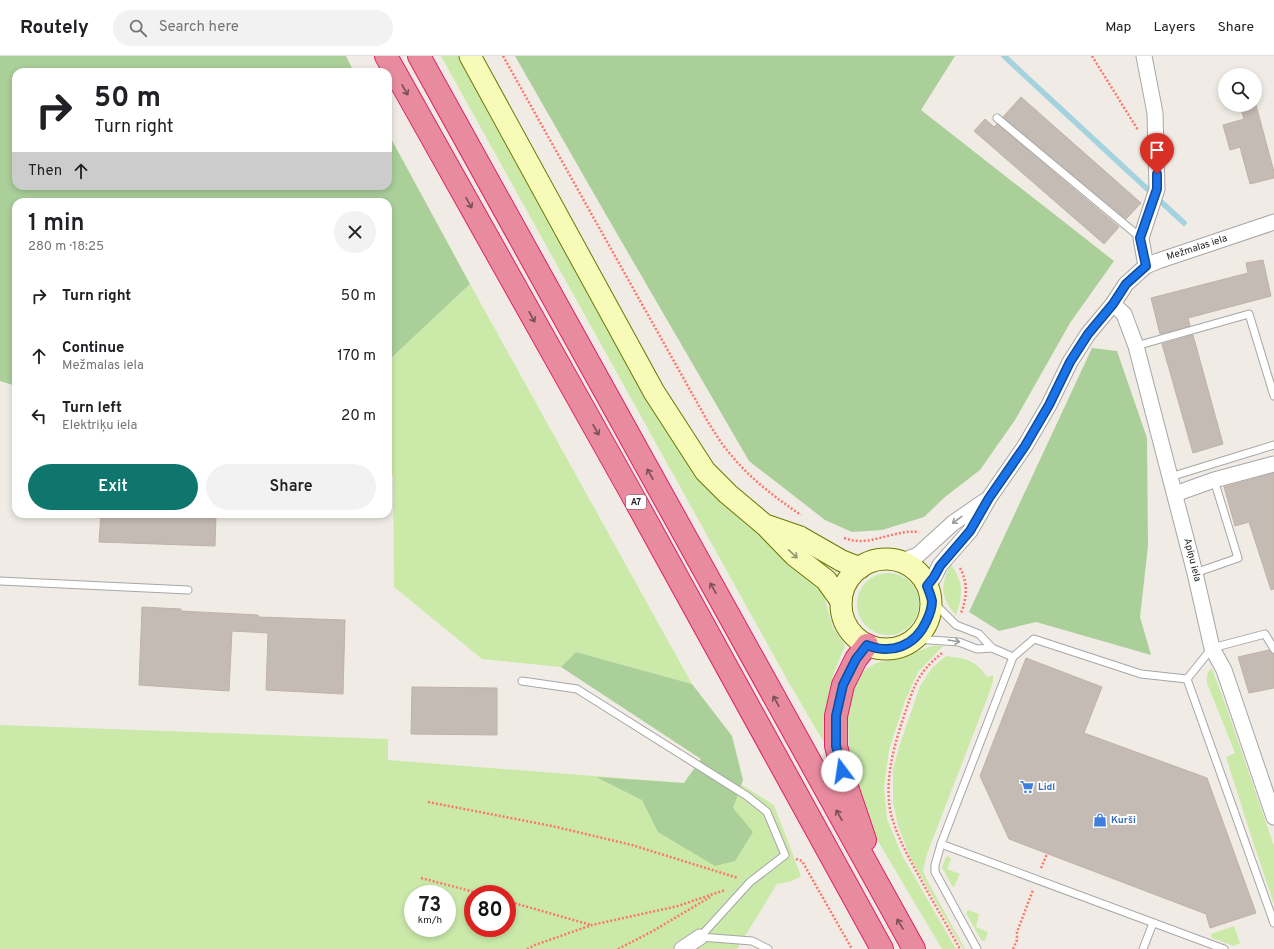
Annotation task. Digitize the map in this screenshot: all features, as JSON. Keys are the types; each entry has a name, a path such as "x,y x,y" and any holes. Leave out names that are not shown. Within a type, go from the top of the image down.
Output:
{"highway":[{"name":"A7","path":"386,56 626,484 882,949"},
{"name":"A7","path":"419,56 914,949"},
{"path":"867,645 856,659 843,685 836,716 836,746 846,784 885,898"}],"main road":[{"path":"470,56 654,392 705,471 728,494 766,526 795,556 826,580 841,601"},
{"path":"766,526 800,536 842,561 860,568"},
{"path":"885,559 902,561 916,570 930,594 930,615 924,627 915,639 903,646 889,650 876,649 867,645 849,630 843,616 841,601 843,589 849,577 860,568 871,562 885,559"}],"street":[{"path":"1144,56 1155,113 1157,189 1140,238 1146,266"},
{"name":"Mežmalas iela","path":"930,594 934,577 940,566 970,531 989,498 1025,446 1049,405 1070,362 1088,334 1113,304 1126,284 1146,266 1158,260 1274,222"},
{"name":"Apiņu iela","path":"1113,304 1124,314 1136,346 1195,573 1212,648 1224,670 1274,817"},
{"path":"1175,494 1214,480 1274,464"},
{"path":"902,561 918,555 953,523 989,498"},
{"path":"682,949 700,937"}],"lane":[{"path":"997,118 1140,238"},
{"path":"1136,346 1249,314 1274,396"},
{"path":"1170,477 1274,445"},
{"path":"1195,573 1238,558 1214,480"},
{"path":"0,581 188,590"},
{"path":"930,594 956,625 979,634 992,648 1013,657"},
{"path":"1187,679 1212,648 1265,634 1274,649"},
{"path":"915,639 954,641 977,649 992,648"},
{"path":"978,949 934,872 941,844 1013,657 1034,639 1141,674 1187,679"},
{"path":"1187,679 1274,923"},
{"path":"522,681 577,689 747,796 767,812 786,855 750,882 700,937"},
{"path":"941,844 1224,949"},
{"path":"1143,949 1153,923"},
{"path":"700,937 752,941 768,949"}],"path":[{"path":"503,56 708,422 726,449 746,472 770,495 801,516"},
{"path":"1092,56 1140,133"},
{"path":"843,538 849,540 867,541 882,539 908,530 924,533"},
{"path":"958,565 965,579 966,588 964,603 959,617"},
{"path":"944,652 920,675 912,692 896,742 890,772 889,793 891,814 902,845 960,949"},
{"path":"428,802 552,826 632,845 750,882"},
{"path":"1013,949 1017,940 1016,932 1047,854"},
{"path":"802,861 852,949"},
{"path":"421,878 464,889"},
{"path":"527,949 592,925 678,906 750,882"},
{"path":"618,949 654,931 715,893"},
{"path":"516,904 592,925"}],"green space":[{"path":"0,56 346,56 352,68 12,68 12,190 392,190 392,140 470,284 392,357 392,198 12,198 12,385 0,381"},
{"path":"441,56 459,56 685,461 722,501 815,583 823,593 833,628 845,647 831,682 827,704 825,741 823,741 789,683"},
{"path":"515,56 955,56 921,110 1114,261 1070,323 1015,420 980,470 945,497 924,517 882,530 852,532 825,520 749,461"},
{"path":"470,284 692,684 576,652 561,667 482,659 394,587 392,357"},
{"path":"1092,348 1117,351 1147,438 1148,546 1140,617 1151,655 1036,622 999,631 969,612"},
{"path":"951,564 958,577 961,589 960,601 956,615 947,603 943,591 945,578"},
{"path":"882,573 894,573 910,582 917,592 919,604 917,616 910,626 894,635 882,635 871,630 862,621 857,610 857,598 862,587 871,578"},
{"path":"932,646 943,646 918,672 905,701 889,750 884,789 887,819 902,855 956,949 942,949 875,836 861,802 849,750 848,716 850,704 846,702 857,679 866,669 876,663 900,658"},
{"path":"576,652 692,684 732,736 743,780 733,808 753,832 735,861 715,866 658,832 642,800 596,777 684,783 701,759 561,667"},
{"path":"946,656 970,661 983,671 987,677 993,675 990,691 927,854 923,871 965,949 963,949 911,859 898,826 893,802 893,769 920,686 932,668"},
{"path":"1212,669 1274,846 1274,904 1226,757 1235,753 1207,683 1208,673"},
{"path":"0,725 388,739 388,760 684,783 701,759 774,805 801,876 792,881 777,884 737,949 0,949"},
{"path":"948,856 951,859 947,869 960,874 954,887 952,886 942,867 946,857"},
{"path":"968,910 979,914 976,927 988,932 985,941 981,940 966,913"},
{"path":"1234,926 1240,943 1234,946 1212,938 1211,934"}],"building":[{"path":"1021,97 1141,203 1126,219 1003,117"},
{"path":"1242,112 1258,112 1274,172 1274,178 1250,184 1240,147 1230,150 1223,125 1244,119"},
{"path":"985,119 994,127 997,124 1119,227 1104,244 974,131"},
{"path":"1263,260 1271,296 1188,318 1190,326 1160,334 1151,298 1248,273 1246,263"},
{"path":"1193,335 1223,444 1193,453 1162,344"},
{"path":"1274,473 1274,589 1271,590 1249,522 1235,526 1224,487"},
{"path":"101,518 216,518 215,546 99,542"},
{"path":"142,607 181,609 181,611 258,615 258,617 345,620 343,694 266,690 268,633 232,631 229,691 139,685"},
{"path":"1269,650 1274,654 1274,688 1249,693 1238,657"},
{"path":"1026,658 1102,687 1084,733 1207,778 1256,913 1210,928 1206,914 1009,839 980,776"},
{"path":"412,687 497,688 497,735 411,734"}],"waterway":[{"path":"1004,56 1184,223"}],"place":[{"name":"Lidl","path":"1027,787"},
{"name":"Kurši","path":"1100,820"}],"route":[{"path":"842,771 836,746 836,716 843,685 856,659 867,645 876,649 889,650 903,646 915,639 924,627 930,615 932,601 927,586 948,555 970,531 989,498 1025,446 1049,405 1070,362 1088,334 1113,304 1126,284 1146,266 1140,238 1157,189 1157,174"}]}
